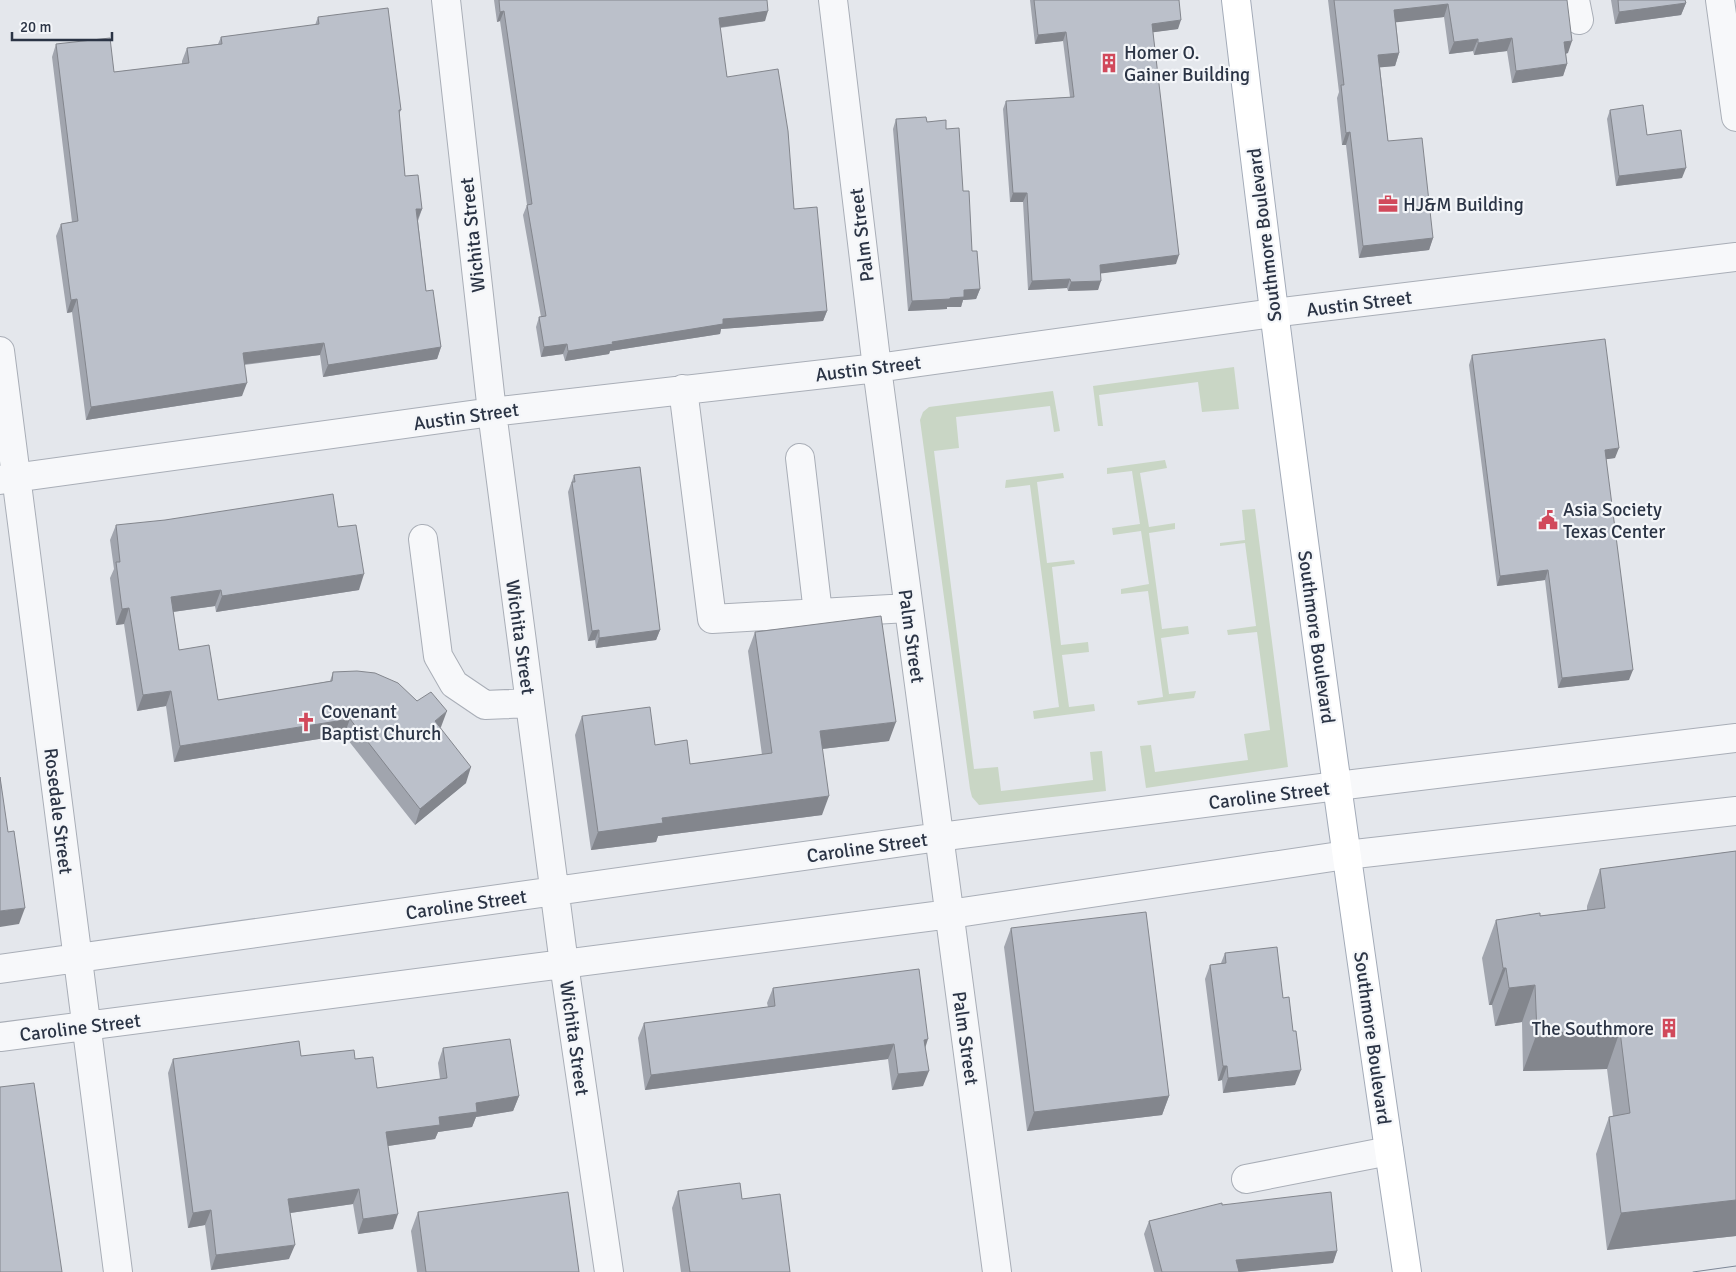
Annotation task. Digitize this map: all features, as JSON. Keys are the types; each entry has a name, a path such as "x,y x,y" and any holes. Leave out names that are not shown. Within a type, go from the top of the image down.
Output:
{"main road":[{"name":"Southmore Boulevard","path":"1236,0 1273,313 1346,855 1407,1272"}],"street":[{"name":"Wichita Street","path":"446,0 492,412 564,964 609,1272"},
{"name":"Palm Street","path":"833,0 877,368 997,1272"},
{"path":"1720,0 1736,117"},
{"name":"Austin Street","path":"8,479 492,412 877,368 1273,313 1736,257"},
{"name":"Rosedale Street","path":"0,350 8,479 78,958 118,1272"},
{"path":"683,389 712,619 908,608"},
{"path":"800,458 818,613"},
{"path":"424,539 438,656 454,684 485,705 530,703"},
{"name":"Caroline Street","path":"0,969 939,837 1337,786 1736,738"},
{"name":"Caroline Street","path":"0,1037 950,914 1346,855 1736,811"},
{"path":"1246,1179 1389,1152"}],"green space":[{"path":"1234,367 1239,409 1202,412 1198,382 1099,395 1103,426 1098,426 1093,386"},
{"path":"1053,391 1060,431 1054,432 1050,406 956,417 959,448 934,451 974,769 998,767 1001,791 1093,780 1090,752 1102,751 1106,791 979,805 972,797 970,789 920,420 923,412 929,407"},
{"path":"1165,460 1167,468 1140,473 1149,527 1175,523 1175,529 1149,533 1162,629 1188,626 1189,634 1161,638 1169,694 1196,691 1194,698 1138,705 1137,701 1163,697 1148,591 1121,594 1121,589 1149,584 1141,531 1113,535 1112,528 1140,524 1132,471 1107,474 1107,468"},
{"path":"1063,473 1064,478 1037,482 1047,563 1074,560 1075,564 1052,567 1061,645 1088,642 1089,652 1062,655 1069,707 1094,704 1095,711 1034,719 1033,711 1059,707 1030,485 1005,488 1006,480"},
{"path":"1255,509 1288,767 1146,788 1140,746 1151,745 1155,772 1248,760 1244,734 1270,730 1257,632 1228,635 1227,630 1256,626 1245,543 1220,546 1220,543 1245,540 1242,510"}],"building":[{"path":"499,0 767,0 768,11 719,18 727,77 778,69 788,131 794,209 817,207 827,311 723,319 723,324 568,351 567,344 544,347 539,317 546,316 527,205 532,204 504,11 500,12"},
{"path":"1034,0 1179,0 1181,20 1152,24 1179,255 1100,265 1101,281 1071,282 1070,279 1032,281 1027,193 1013,193 1006,101 1074,97 1066,32 1038,35"},
{"path":"1334,0 1567,0 1572,41 1564,42 1567,64 1516,71 1512,38 1478,43 1478,39 1454,42 1448,4 1394,10 1399,53 1378,55 1388,141 1422,138 1433,238 1363,246 1350,132 1346,133 1341,85 1344,85"},
{"path":"1618,0 1685,0 1686,3 1619,12"},
{"path":"388,8 401,110 399,110 405,176 418,175 422,209 416,209 426,291 433,290 441,347 328,365 324,343 243,353 247,383 91,407 77,299 71,300 61,224 78,221 56,44 110,38 114,72 189,63 187,48 222,44 221,37 319,24 318,17"},
{"path":"1643,105 1647,135 1681,130 1686,168 1619,176 1610,110"},
{"path":"926,117 927,122 946,120 946,129 959,128 963,191 969,191 972,251 977,251 980,289 964,290 964,297 912,301 896,119"},
{"name":"Asia Society Texas Center","path":"1605,339 1619,448 1605,450 1633,670 1562,678 1548,570 1500,576 1472,355"},
{"path":"640,467 660,630 599,638 599,630 592,631 572,482 575,482 574,475"},
{"path":"333,494 338,527 356,525 364,574 222,596 221,590 171,597 179,650 209,645 218,700 332,681 333,672 357,671 375,673 398,683 417,701 431,692 447,711 435,721 471,767 420,809 350,719 180,746 171,691 143,695 129,608 122,609 116,562 120,562 116,525 165,520"},
{"path":"881,616 896,722 820,731 829,796 662,818 663,823 598,832 582,716 650,707 655,745 687,740 690,764 772,753 755,632"},
{"path":"0,777 8,832 14,831 25,908 0,911"},
{"name":"The Southmore","path":"1736,851 1736,1200 1621,1213 1609,1117 1630,1113 1620,1031 1537,1033 1535,985 1509,988 1506,968 1503,968 1496,920 1540,913 1540,916 1605,908 1600,869"},
{"path":"1146,912 1169,1096 1034,1112 1011,928"},
{"path":"1277,947 1283,998 1289,997 1293,1031 1296,1031 1301,1070 1228,1078 1227,1066 1223,1066 1210,965 1226,963 1225,953"},
{"path":"919,969 928,1039 924,1040 929,1071 898,1074 894,1044 651,1075 644,1023 775,1006 773,988"},
{"path":"510,1039 519,1096 476,1103 477,1112 439,1117 440,1125 386,1132 398,1214 363,1219 359,1189 288,1199 295,1245 216,1255 211,1210 193,1213 173,1059 299,1041 301,1056 354,1050 355,1059 373,1057 377,1088 447,1078 443,1048"},
{"path":"34,1083 62,1272 0,1272 0,1087"},
{"path":"740,1183 742,1199 780,1194 790,1272 690,1272 678,1191"},
{"path":"568,1192 579,1272 426,1272 418,1212"},
{"path":"1331,1192 1337,1251 1236,1260 1239,1272 1162,1272 1149,1221 1222,1203 1222,1205"}],"tram line":[{"path":"1693,1272 1736,1266"}],"place":[{"name":"Homer O. Gainer Building","path":"1109,63"},
{"name":"HJ&M Building","path":"1388,204"},
{"name":"Asia Society Texas Center","path":"1548,520"},
{"name":"Covenant Baptist Church","path":"306,722"},
{"name":"The Southmore","path":"1669,1028"}]}
